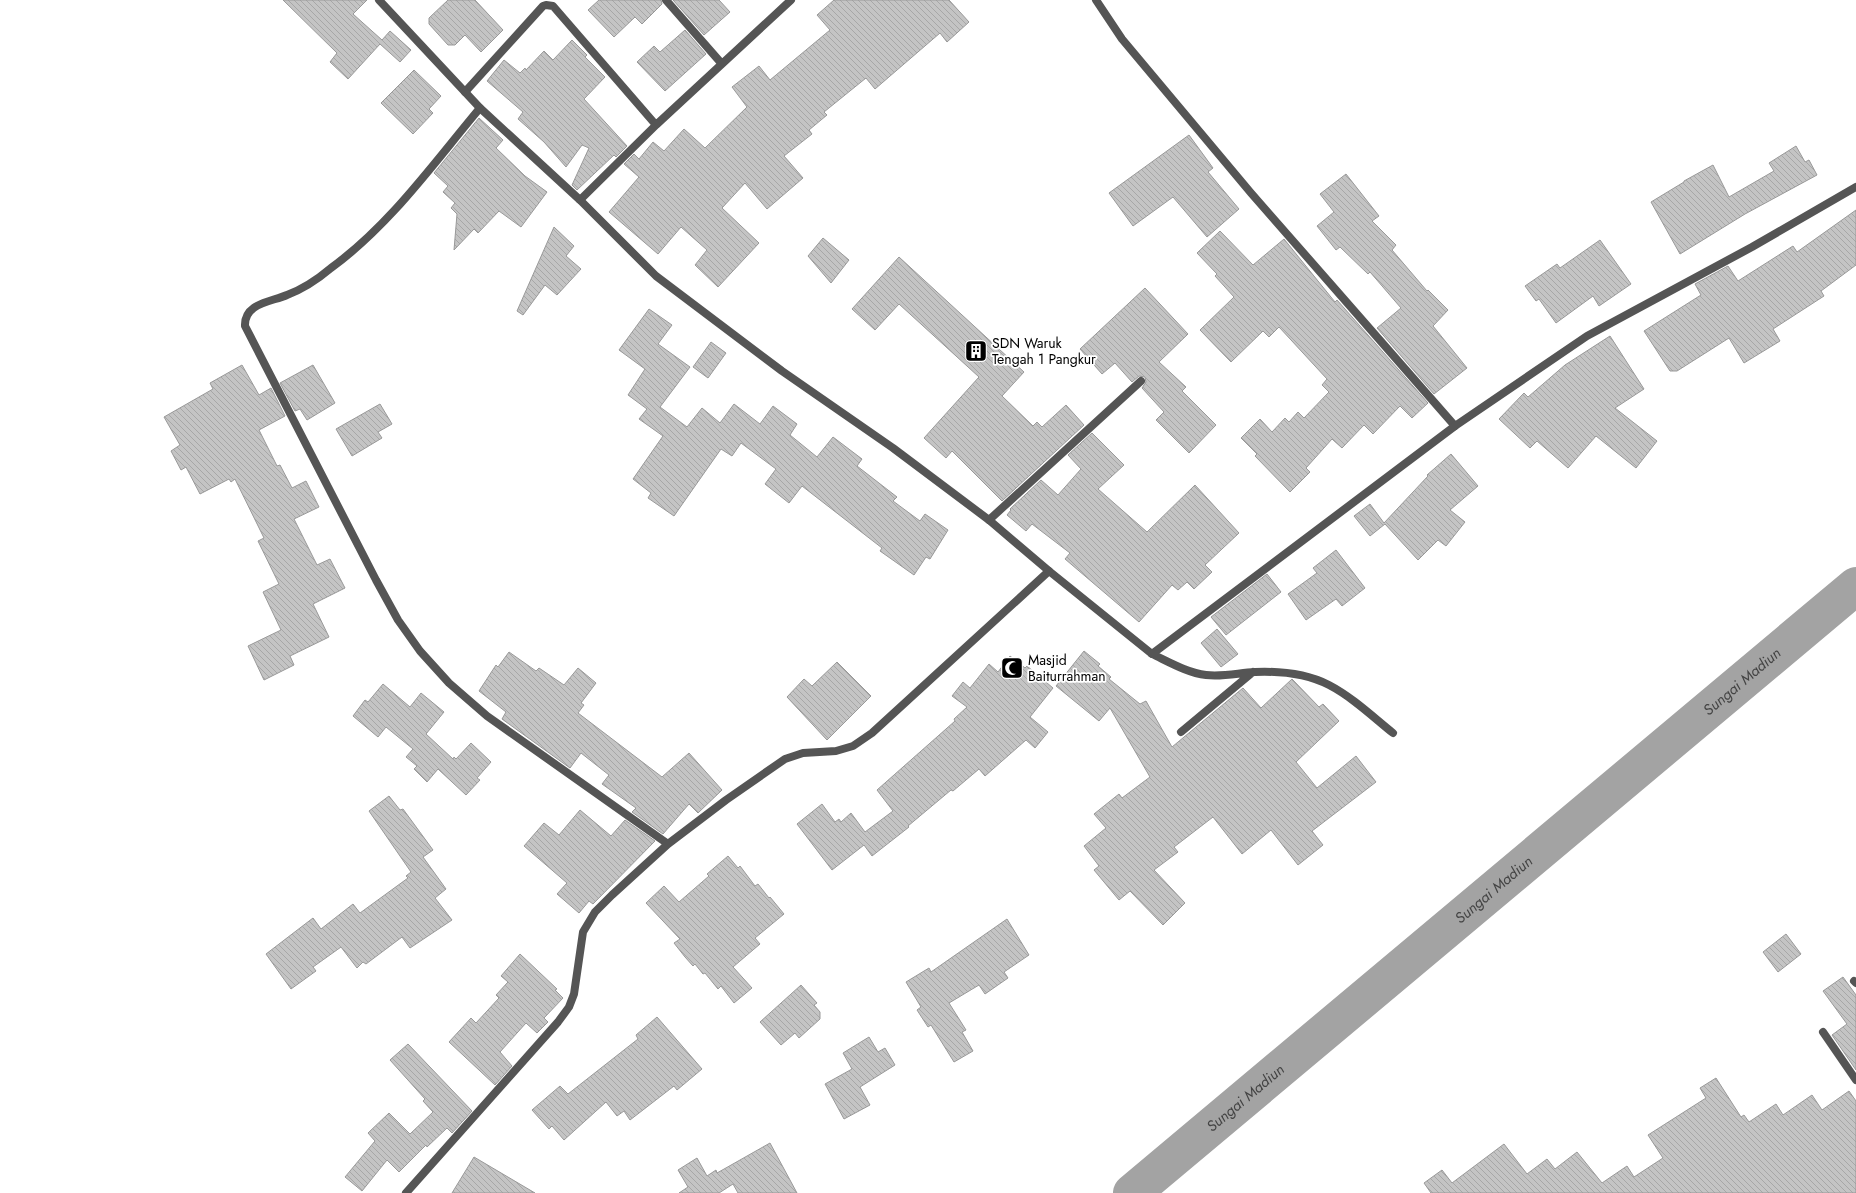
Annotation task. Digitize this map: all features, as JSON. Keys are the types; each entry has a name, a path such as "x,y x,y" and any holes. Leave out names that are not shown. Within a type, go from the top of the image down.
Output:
{"street":[{"path":"379,0 480,108 580,200 656,276 782,371 893,448 989,520 1048,571 1152,654 1205,675 1229,676 1253,672 1284,673 1305,677 1328,685 1350,699 1393,733"},
{"path":"666,0 722,64"},
{"path":"580,200 656,125 790,0"},
{"path":"1096,0 1122,39 1246,187 1455,426"},
{"path":"465,92 543,6 553,6 656,125"},
{"path":"480,108 391,215 356,250 318,279 287,295 262,302 249,312 245,320 245,326 376,580 398,620 420,651 449,683 487,716 668,844"},
{"path":"1152,654 1455,426 1587,336 1752,247 1856,187"},
{"path":"989,520 1141,382"},
{"path":"406,1193 558,1022 569,1007 574,994 583,932 595,912 668,844 726,800 785,759 803,753 836,751 853,746 872,733 1048,571"},
{"path":"1181,732 1253,672"},
{"path":"1824,1032 1856,1080"}],"building":[{"path":"283,0 367,0 353,14 382,40 390,31 411,50 400,62 380,44 348,79 330,62 337,53"},
{"path":"448,0 475,0 503,30 481,52 465,35 455,45 448,45 429,24 429,18"},
{"path":"599,0 661,0 662,4 642,24 635,17 614,37 588,10"},
{"path":"673,0 719,0 730,12 704,35"},
{"path":"834,0 949,0 969,22 947,42 940,33 875,89 866,78 824,112 827,115 809,130 812,134 784,156 803,178 767,209 745,183 722,208 759,243 718,287 695,265 707,250 681,227 658,254 609,212 639,177 624,164 634,154 639,159 653,142 664,151 684,129 705,148 747,107 732,87 759,66 770,80 830,30 817,15"},
{"path":"685,30 706,54 665,91 637,62 654,46 660,52"},
{"path":"572,40 587,55 585,57 605,77 584,99 627,146 616,157 614,155 577,190 572,185 589,148 582,145 566,167 544,142 518,119 523,112 487,81 504,60 520,73 525,68 526,70 544,51 553,60"},
{"path":"414,70 441,96 429,109 433,113 413,134 381,103"},
{"path":"479,118 503,140 496,148 525,176 547,192 521,227 499,211 478,233 474,229 454,250 457,214 451,208 455,203 443,192 448,186 434,173"},
{"path":"1189,135 1213,168 1208,172 1239,209 1207,237 1173,197 1133,226 1109,193"},
{"path":"1796,146 1805,162 1809,160 1817,175 1745,214 1680,254 1651,202 1713,165 1729,197 1774,171 1769,163"},
{"path":"1346,174 1379,216 1372,221 1396,245 1392,250 1427,291 1428,290 1448,310 1433,326 1467,368 1434,394 1377,328 1401,308 1370,272 1368,274 1340,247 1336,250 1317,226 1334,212 1320,194"},
{"path":"1856,210 1856,265 1821,291 1824,296 1773,329 1780,341 1744,363 1729,338 1677,371 1670,371 1644,331 1701,295 1695,284 1728,266 1738,281 1793,246 1797,252"},
{"path":"554,227 574,246 566,256 581,269 557,295 545,285 523,315 517,311"},
{"path":"1220,231 1253,265 1284,239 1335,302 1337,300 1428,403 1412,418 1400,406 1373,434 1364,425 1342,448 1332,439 1306,468 1310,472 1290,492 1255,456 1257,454 1241,438 1260,419 1272,432 1285,418 1289,422 1298,412 1304,418 1329,392 1322,385 1327,379 1279,327 1269,337 1263,331 1231,362 1200,330 1234,297 1215,276 1217,274 1197,253"},
{"path":"823,238 849,260 831,283 808,256"},
{"path":"1600,240 1631,284 1599,306 1593,296 1556,323 1539,299 1536,301 1525,286 1557,264 1560,268"},
{"path":"899,257 1024,372 1002,396 1033,426 1037,422 1042,427 1066,405 1084,425 1002,501 952,451 946,458 924,438 979,377 899,304 875,330 852,309"},
{"path":"1145,288 1188,334 1159,362 1186,387 1182,391 1216,425 1189,453 1156,420 1164,412 1142,388 1146,382 1145,377 1139,376 1132,382 1115,363 1102,374 1080,349"},
{"path":"649,309 672,325 658,344 690,367 660,407 687,427 702,408 720,423 734,404 760,424 773,406 797,424 790,435 817,457 833,437 862,459 857,466 897,497 893,501 920,521 925,514 948,530 930,559 926,557 914,575 880,551 882,548 802,486 789,503 765,484 776,469 741,443 732,456 721,449 674,516 648,498 651,493 633,479 663,436 639,419 647,409 628,395 645,369 619,350"},
{"path":"1610,336 1644,389 1615,408 1657,441 1636,468 1596,436 1568,468 1537,441 1530,448 1499,419 1524,393 1528,397 1565,365"},
{"path":"711,342 726,353 708,378 693,367"},
{"path":"242,365 259,395 271,388 285,416 259,430 277,466 280,465 292,488 306,481 319,507 294,519 317,565 330,559 345,588 313,604 329,637 290,656 294,665 264,680 248,646 281,630 263,592 279,584 258,541 264,538 235,479 231,482 229,479 200,494 186,467 181,470 171,451 180,445 164,417 213,389 210,383"},
{"path":"313,365 335,403 307,420 300,409 295,411 280,383"},
{"path":"380,404 392,424 378,432 382,438 352,456 336,429"},
{"path":"1092,433 1124,465 1098,489 1147,532 1195,485 1239,533 1205,565 1212,572 1194,589 1187,582 1178,590 1172,585 1139,622 1065,559 1070,553 1032,524 1026,531 1007,515 1011,510 1010,509 1041,480 1058,495 1081,469 1068,455"},
{"path":"1451,454 1478,486 1450,510 1465,522 1446,546 1438,540 1418,560 1385,524 1370,536 1354,516 1370,504 1384,523 1428,476 1427,475"},
{"path":"1336,550 1365,588 1342,606 1336,599 1306,620 1288,594 1317,573 1313,568"},
{"path":"1267,574 1281,592 1226,635 1211,617"},
{"path":"1217,629 1238,654 1221,667 1201,643"},
{"path":"1084,651 1100,664 1098,666 1111,677 1109,679 1140,704 1146,701 1172,747 1243,688 1261,708 1292,679 1319,707 1323,704 1339,721 1296,762 1317,788 1356,756 1376,782 1312,831 1323,845 1298,865 1271,830 1242,854 1213,817 1174,847 1178,852 1154,870 1185,903 1163,925 1130,891 1119,900 1094,870 1099,866 1084,846 1106,828 1094,814 1119,794 1122,798 1150,777 1110,708 1099,721 1056,686"},
{"path":"509,652 536,671 539,668 564,685 578,668 596,683 581,703 584,705 578,713 662,777 689,753 722,790 698,813 689,804 663,834 632,812 636,808 602,784 609,775 581,753 570,768 502,719 506,712 479,691 496,665 498,667"},
{"path":"1010,656 1025,668 1027,666 1053,688 1030,717 1048,732 1035,748 1026,740 985,776 979,769 953,791 951,790 908,826 909,827 872,856 864,845 832,870 797,824 822,804 835,822 839,819 841,822 851,813 865,832 893,811 877,790 955,721 954,719 967,707 952,696 963,682 970,688 989,664 998,672"},
{"path":"837,662 871,696 827,740 787,697 804,679 812,686"},
{"path":"383,684 410,707 421,693 444,712 426,734 453,759 454,757 456,759 471,743 491,762 477,778 480,780 466,795 438,769 427,782 414,769 417,766 406,757 413,749 386,727 378,737 353,716 365,700 368,702"},
{"path":"389,796 400,810 403,809 433,850 423,857 446,889 435,898 452,920 410,948 402,937 366,964 363,962 357,968 341,947 313,967 316,971 291,989 266,954 313,918 321,929 353,904 360,913 408,878 406,876 411,872 369,811"},
{"path":"580,810 611,836 625,820 655,841 593,904 589,901 579,913 557,894 567,883 524,846 544,823 559,835"},
{"path":"728,856 738,868 740,866 755,886 758,884 784,914 755,938 760,944 733,967 752,988 734,1003 721,986 718,989 705,973 703,974 695,964 693,966 685,957 674,943 680,939 646,903 664,886 679,902 709,876 707,874"},
{"path":"1007,919 1029,955 1004,972 1008,978 985,994 979,985 949,1003 966,1030 962,1032 973,1051 954,1062 931,1025 928,1027 917,1010 921,1007 906,982 929,968 931,972"},
{"path":"1786,934 1801,954 1778,972 1763,952"},
{"path":"520,954 557,989 555,990 563,998 544,1018 548,1022 537,1033 526,1023 500,1052 512,1066 495,1085 449,1042 471,1018 476,1023 499,998 496,995 508,982 501,976"},
{"path":"1843,977 1856,995 1856,1070 1832,1035 1847,1024 1823,991"},
{"path":"801,985 817,1003 814,1005 820,1012 820,1019 799,1038 795,1033 781,1045 760,1022"},
{"path":"657,1017 702,1069 677,1090 674,1086 630,1120 624,1111 617,1116 606,1102 564,1140 552,1126 549,1129 532,1110 560,1086 568,1094 638,1039 636,1035"},
{"path":"869,1037 878,1052 885,1048 895,1065 860,1087 870,1105 844,1119 825,1084 852,1069 843,1053"},
{"path":"408,1044 472,1111 452,1133 447,1128 427,1147 426,1145 399,1172 387,1160 362,1191 345,1177 375,1141 368,1133 389,1113 410,1134 433,1112 423,1101 425,1099 390,1060"},
{"path":"1716,1078 1741,1117 1744,1115 1749,1122 1776,1104 1783,1115 1812,1095 1822,1110 1849,1091 1856,1101 1856,1193 1431,1193 1424,1183 1442,1170 1452,1183 1504,1144 1527,1174 1547,1159 1555,1169 1577,1152 1602,1183 1627,1166 1634,1177 1663,1158 1648,1135 1706,1098 1700,1088"},
{"path":"770,1143 797,1193 738,1193 733,1184 719,1193 679,1193 688,1187 678,1170 697,1158 707,1176 716,1170 717,1173"},
{"path":"474,1157 535,1193 452,1193"}],"waterway":[{"name":"Sungai Madiun","path":"1132,1193 1856,586"}],"place":[{"name":"SDN Waruk Tengah 1 Pangkur","path":"976,351"},
{"name":"Masjid Baiturrahman","path":"1012,668"}]}
